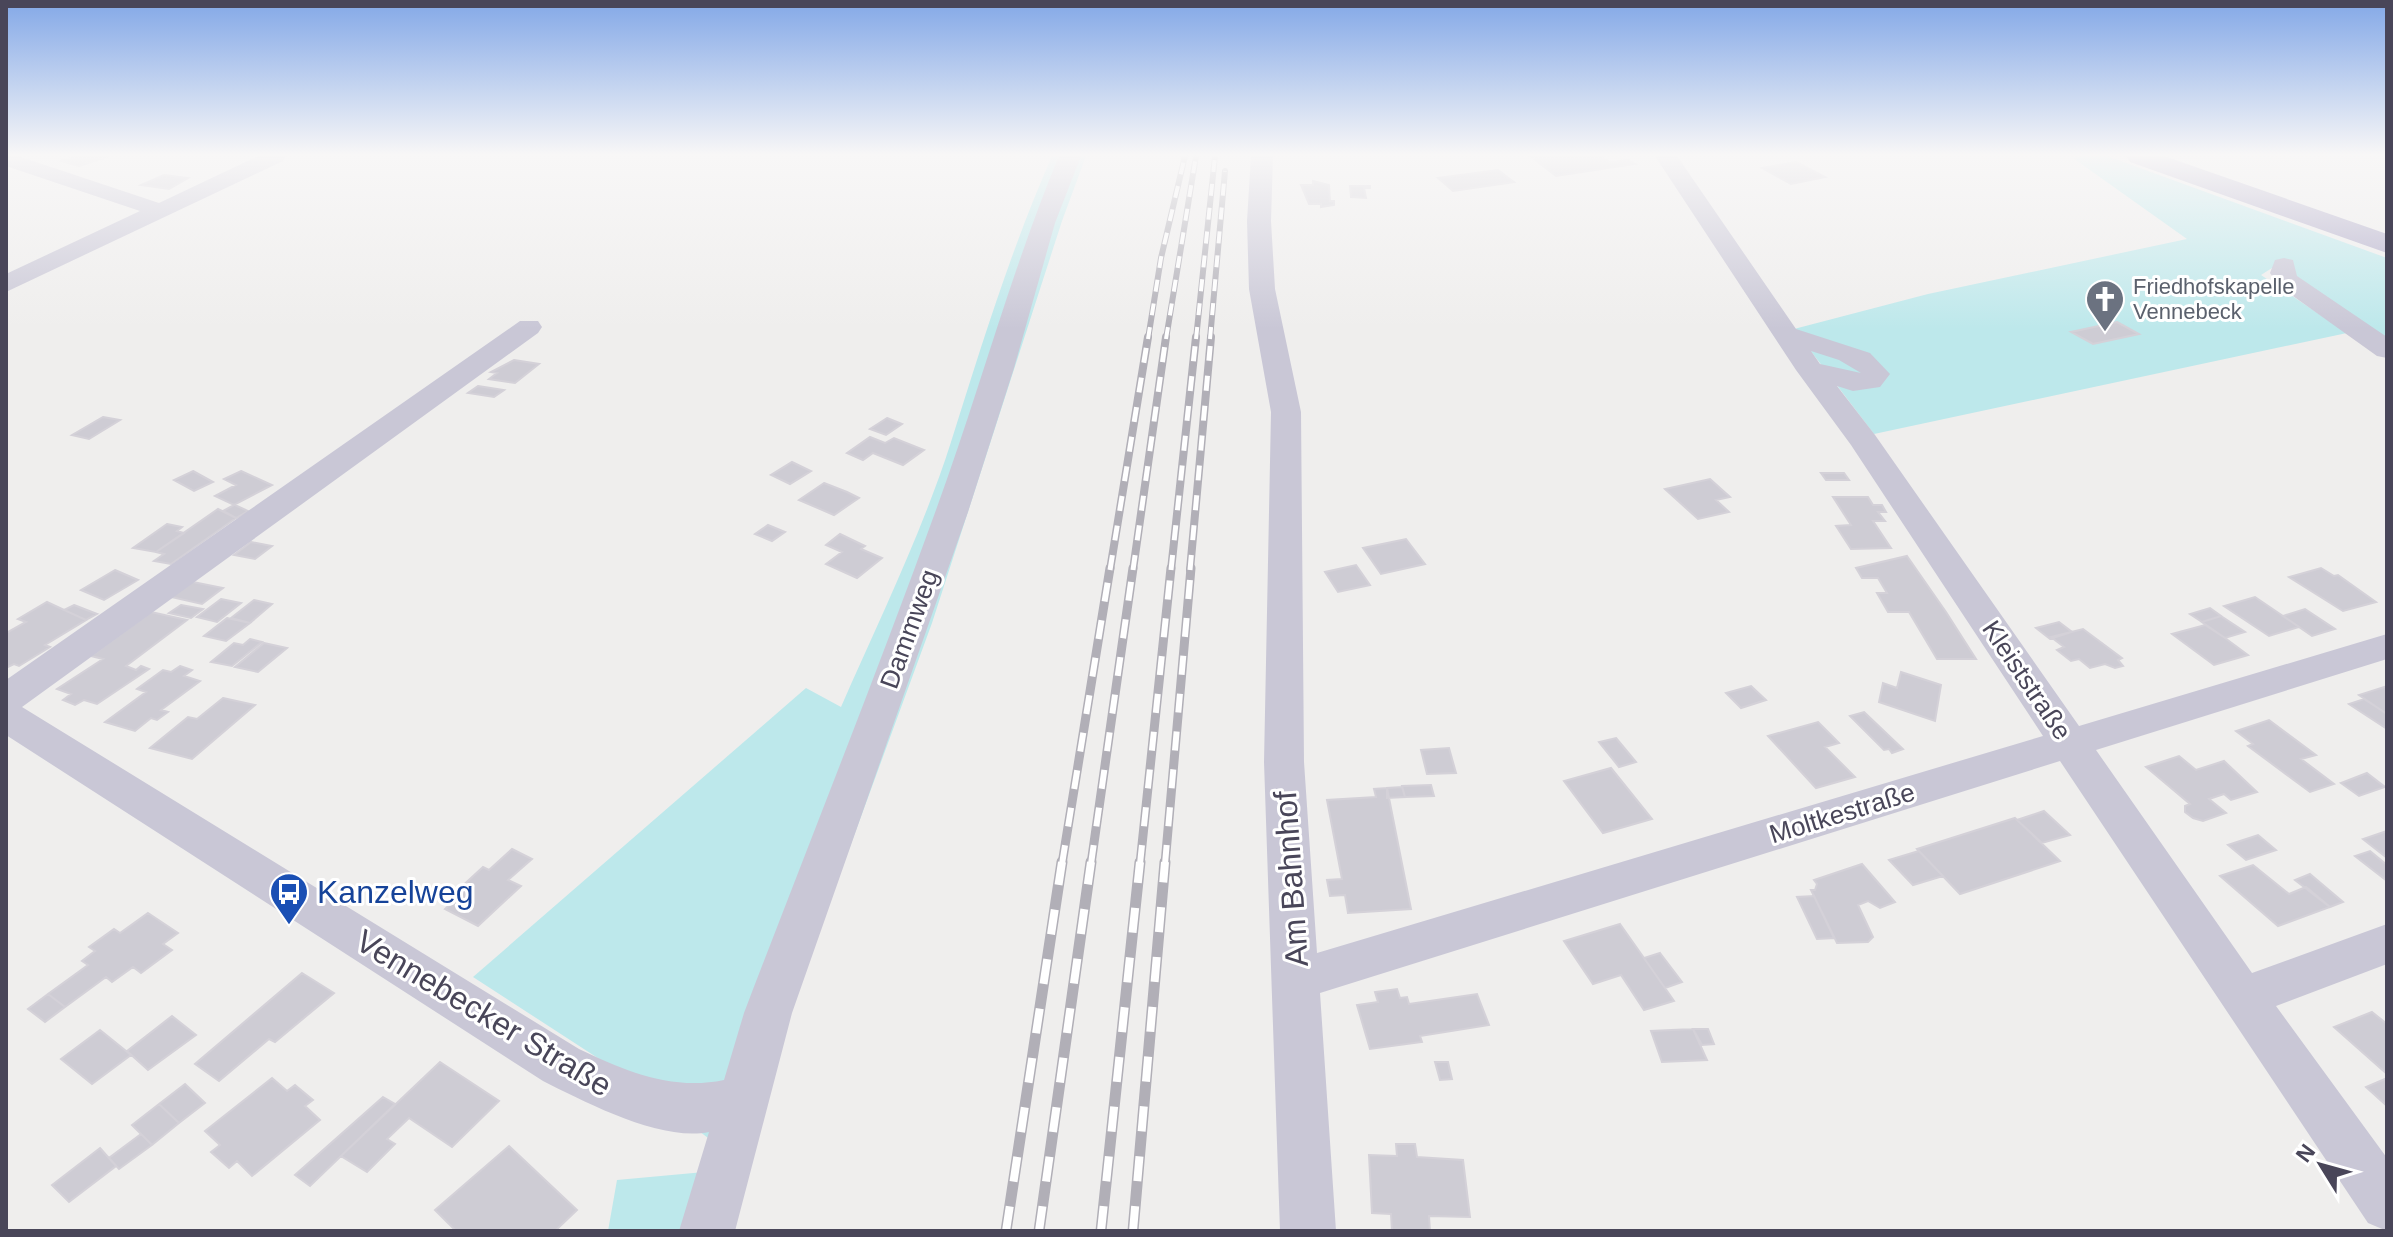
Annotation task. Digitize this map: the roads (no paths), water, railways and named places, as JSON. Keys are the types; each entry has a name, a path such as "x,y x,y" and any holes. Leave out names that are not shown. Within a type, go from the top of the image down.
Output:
{"main road":[{"path":"2302,214 2387,244"}],"street":[{"path":"6,284 155,214"},
{"name":"Dammweg","path":"742,1100 768,1013 952,512 1047,214"},
{"name":"Am Bahnhof","path":"1259,214 1262,289 1286,412 1284,762 1308,1231"},
{"name":"Kleiststraße","path":"1705,214 1810,370 1864,441 2242,998 2387,1204"},
{"path":"2284,265 2283,273 2288,281 2387,350"},
{"path":"6,699 529,327"},
{"path":"1787,335 1857,356 1870,363 1876,374 1870,381 1853,382 1810,370"},
{"name":"Moltkestraße","path":"1297,980 2387,646"},
{"name":"Vennebecker Straße","path":"6,716 561,1065 627,1097 697,1110 742,1100"},
{"path":"2242,998 2387,944"},
{"path":"707,1231 742,1100"}],"railway":[{"path":"1148,339 1171,214"},
{"path":"1166,339 1187,214"},
{"path":"1196,339 1209,214"},
{"path":"1210,339 1221,214"},
{"path":"1110,570 1148,337"},
{"path":"1133,570 1166,337"},
{"path":"1171,570 1196,337"},
{"path":"1190,570 1211,337"},
{"path":"1062,864 1110,568"},
{"path":"1091,864 1133,568"},
{"path":"1140,864 1171,568"},
{"path":"1165,864 1191,568"},
{"path":"1006,1231 1062,862"},
{"path":"1039,1231 1091,862"},
{"path":"1101,1231 1140,862"},
{"path":"1133,1231 1165,862"}],"place":[{"name":"Friedhofskapelle Vennebeck","path":"2105,333"},
{"name":"Kanzelweg","path":"289,926"}]}
